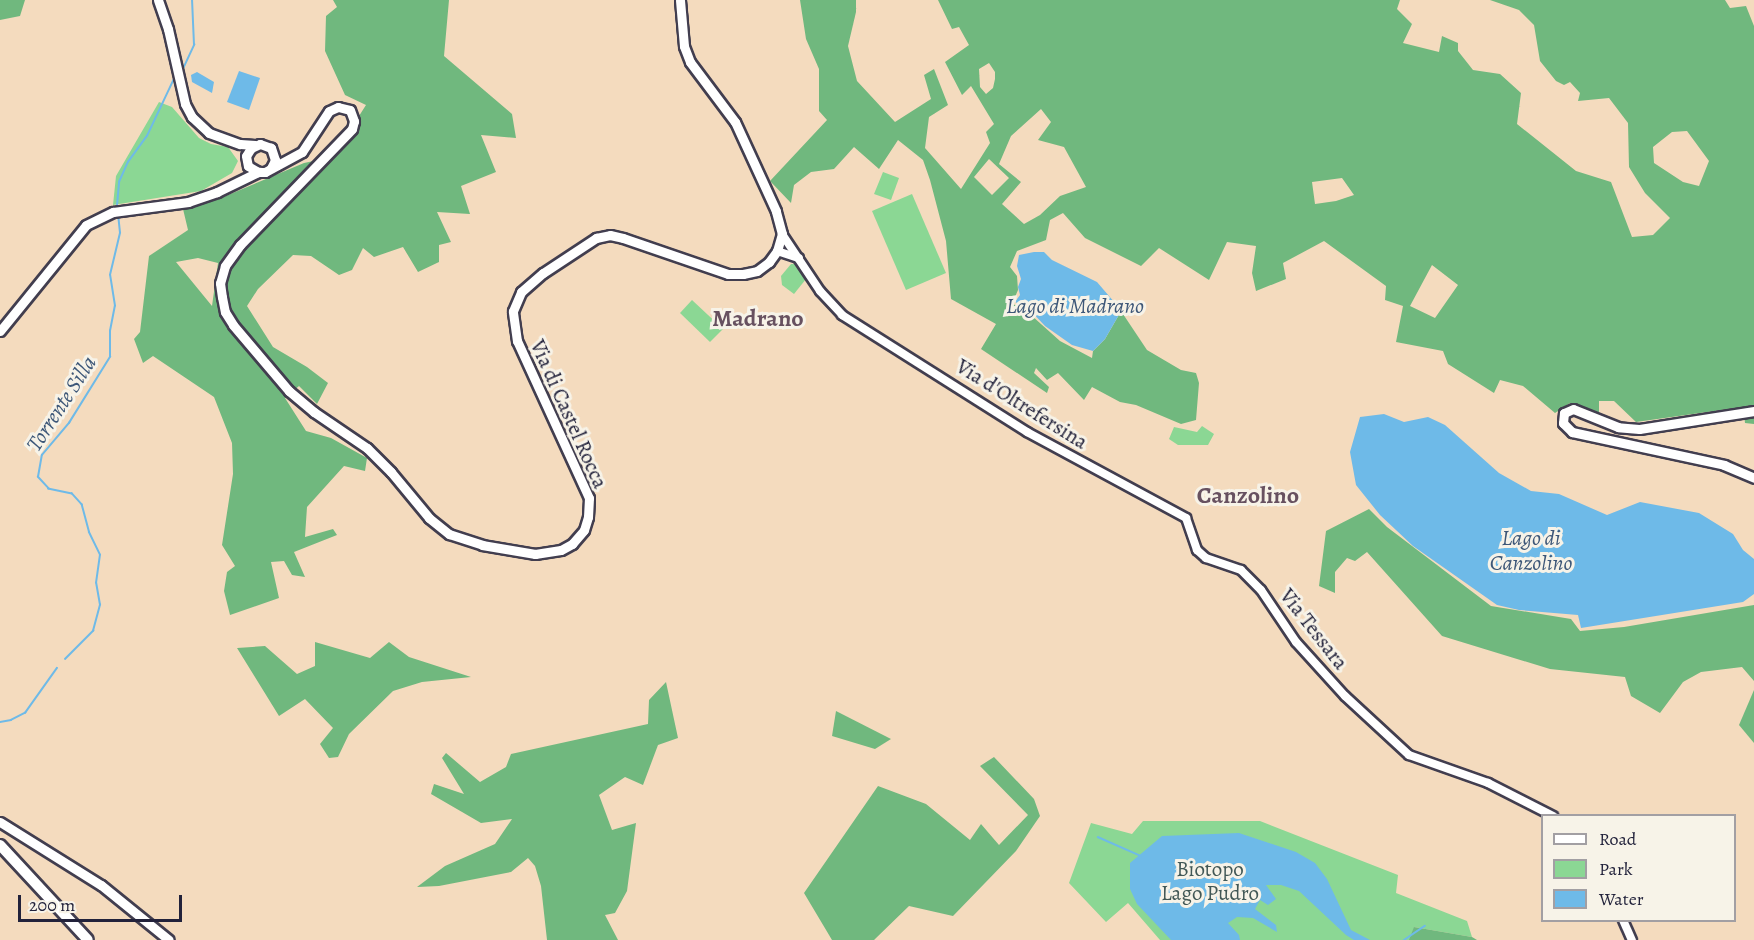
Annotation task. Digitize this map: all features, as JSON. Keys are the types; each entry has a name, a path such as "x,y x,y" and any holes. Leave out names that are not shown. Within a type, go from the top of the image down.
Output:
{"highway":[{"path":"0,845 88,940"},
{"path":"0,852 82,940"}],"main road":[{"path":"158,0 168,29 185,104 198,126 209,133 240,144 266,145 274,155 288,159"},
{"path":"680,0 684,46 690,62 735,122 776,211 782,234 777,251"},
{"name":"Via di Castel Rocca","path":"271,168 302,152 311,142 329,111 338,107 350,110 354,121 352,129 240,245 225,267 220,283 225,312 289,391 314,412 368,448 429,518 449,534 482,545 549,554 572,544 584,530 588,517 589,498 579,472 517,341 513,311 523,290 596,238 610,236 728,274 757,271 769,262 777,251"},
{"path":"240,144 253,170 258,172"},
{"path":"237,183 255,145"},
{"path":"0,331 86,225 113,212 188,202 271,168 274,155"},
{"path":"1754,411 1639,429 1618,427 1573,410 1564,413 1563,423 1572,432 1724,465 1754,478"},
{"path":"0,822 101,885 169,940"}],"street":[{"name":"Via d'Oltrefersina","path":"782,234 820,291 842,315 1027,432 1186,518 1188,532"},
{"path":"777,251 799,258"},
{"name":"Via Tessara","path":"1188,532 1197,550 1206,558 1241,570 1254,583 1296,642 1345,696 1409,755 1488,783 1549,814"},
{"path":"1623,922 1632,940"}],"green space":[{"path":"0,0 25,0 20,16 0,20"},
{"path":"333,0 449,0 444,56 512,114 516,138 481,135 496,172 461,186 470,214 437,212 451,242 439,245 439,262 418,272 403,247 374,257 363,248 352,270 339,275 311,256 293,255 258,289 247,306 273,347 307,367 328,383 317,404 299,386 285,398 306,431 331,438 367,458 365,471 344,466 307,507 305,537 333,529 337,535 294,552 305,577 292,575 284,561 271,562 279,598 230,615 224,591 227,572 235,566 222,545 233,474 232,443 214,397 153,356 143,363 134,339 140,332 149,256 188,230 183,209 221,198 304,163 333,157 366,105 345,95 325,51 326,16 337,7","holes":["198,258 218,263 212,306 176,262"]},
{"path":"800,0 856,0 856,12 848,46 857,81 895,122 931,99 924,75 934,69 948,105 929,117 925,148 961,189 990,143 986,132 994,124 971,86 962,95 945,62 969,45 959,27 952,29 938,0 1400,0 1397,9 1412,24 1403,43 1439,52 1442,36 1458,43 1458,51 1473,70 1500,74 1521,93 1517,124 1576,171 1611,182 1632,237 1653,235 1670,218 1645,193 1629,167 1628,123 1609,98 1578,101 1580,93 1570,82 1564,85 1556,81 1540,61 1534,25 1519,10 1490,0 1725,0 1730,8 1746,6 1754,26 1754,424 1745,423 1743,407 1636,422 1614,401 1599,401 1599,415 1570,403 1555,413 1523,386 1500,380 1494,393 1448,364 1443,351 1396,342 1403,306 1385,300 1386,286 1324,241 1283,263 1286,279 1256,291 1252,273 1256,246 1227,242 1209,280 1159,248 1141,266 1085,238 1063,213 1050,220 1046,240 1017,251 1010,267 1017,276 1018,290 1012,304 1022,307 1060,341 1092,358 1093,351 1105,339 1120,313 1123,314 1147,350 1181,370 1196,373 1199,383 1196,420 1181,424 1136,405 1120,402 1092,387 1084,400 1058,373 1047,380 1036,368 1034,373 1049,387 1047,393 981,349 996,324 951,299 946,241 930,180 923,160 898,140 879,169 854,147 834,169 811,172 794,185 791,203 770,181 827,120 819,111 819,69 806,39","holes":["989,63 995,72 993,88 986,94 980,87 979,69","1041,109 1051,122 1038,140 1064,147 1086,187 1060,196 1040,215 1024,224 1002,204 1021,182 999,164 1011,136","1687,131 1709,161 1699,186 1683,182 1654,163 1653,147 1672,132","989,159 1009,178 992,195 974,177","1342,178 1354,195 1315,204 1312,182","1432,265 1458,285 1435,318 1410,306"]},
{"path":"159,102 172,107 199,138 211,144 228,147 238,161 232,173 201,191 113,205 116,176"},
{"path":"883,172 899,178 891,200 874,194"},
{"path":"912,194 946,273 906,290 872,211"},
{"path":"791,264 796,264 806,279 794,294 782,285 781,276"},
{"path":"692,300 723,329 710,342 680,313"},
{"path":"1202,426 1214,434 1208,445 1178,445 1169,439 1174,427 1197,432"},
{"path":"1369,509 1387,527 1491,606 1571,619 1580,631 1624,627 1754,605 1754,681 1742,667 1701,672 1683,682 1660,713 1631,696 1625,677 1550,669 1442,636 1367,552 1355,561 1347,558 1335,572 1335,593 1319,586 1326,531"},
{"path":"315,642 370,658 389,642 409,657 471,677 422,682 393,691 349,734 338,757 329,758 320,744 333,728 305,699 279,716 237,648 265,646 297,674 315,666"},
{"path":"666,682 678,738 658,745 643,785 625,777 599,795 612,830 636,823 627,891 615,913 605,915 618,940 547,940 541,886 535,866 528,858 511,872 439,886 417,887 445,866 495,844 512,819 481,823 431,794 434,784 464,794 442,758 446,753 480,782 506,767 511,754 648,724 649,700"},
{"path":"1754,690 1754,743 1739,725"},
{"path":"836,711 891,739 875,749 832,736"},
{"path":"994,757 1034,799 1040,816 1016,851 953,916 909,906 874,940 832,940 804,893 878,786 926,804 970,840 981,824 999,845 1028,815 980,766"},
{"name":"Biotopo Lago Pudro","path":"1143,821 1260,821 1398,875 1396,893 1467,921 1472,937 1414,927 1414,940 1160,940 1128,903 1106,922 1069,883 1091,823 1132,834"},
{"path":"1414,927 1472,937 1477,940 1409,940"}],"water":[{"path":"239,71 260,78 249,110 227,102"},
{"path":"197,72 214,82 212,93 192,82 191,75"},
{"name":"Lago di Madrano","path":"1044,252 1052,260 1097,282 1115,303 1120,313 1105,339 1093,351 1072,345 1045,326 1029,309 1015,302 1020,295 1018,287 1021,279 1017,266 1019,255"},
{"name":"Lago di Canzolino","path":"1384,414 1404,422 1428,417 1445,425 1499,473 1531,491 1559,494 1607,515 1640,502 1699,513 1733,534 1743,550 1754,559 1754,594 1743,602 1581,628 1578,615 1519,610 1497,605 1413,546 1380,515 1356,485 1350,452 1360,417"},
{"path":"1239,833 1296,852 1315,863 1327,879 1351,930 1370,940 1354,940 1346,935 1299,891 1281,885 1266,885 1276,899 1268,905 1260,900 1255,909 1276,925 1277,932 1253,918 1237,917 1228,923 1239,935 1240,940 1171,940 1137,904 1130,889 1130,863 1162,836"}],"waterway":[{"name":"Torrente Silla","path":"182,71 194,45 192,0"},
{"name":"Torrente Silla","path":"117,206 119,182 128,162 147,136 174,79"},
{"name":"Torrente Silla","path":"65,659 93,631 100,605 96,583 100,555 89,532 82,505 72,494 49,489 38,477 42,455 69,423 110,357 110,331 115,306 110,275 120,233 118,214"},
{"name":"Torrente Silla","path":"0,722 11,720 25,713 57,668"},
{"path":"1098,837 1141,856"},
{"path":"1404,940 1425,926"}],"district":[{"name":"Madrano","path":"758,319"},
{"name":"Canzolino","path":"1248,496"}]}
